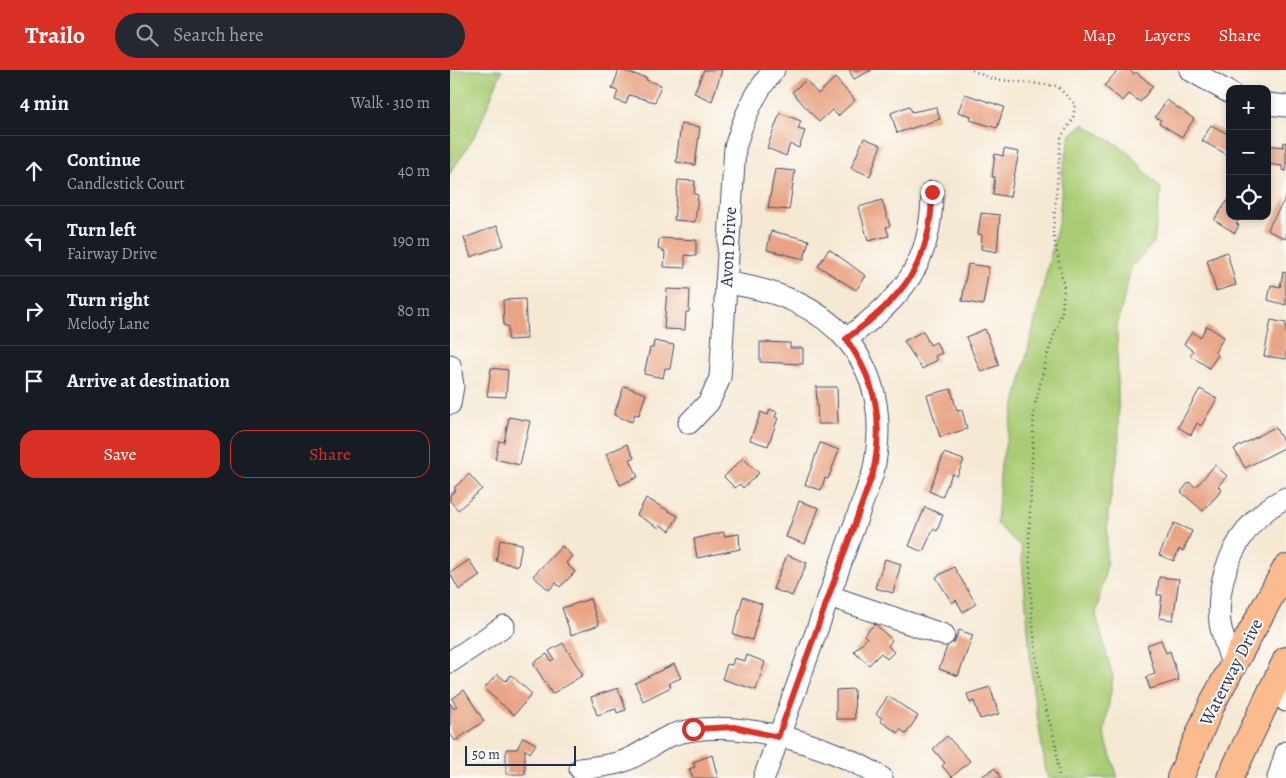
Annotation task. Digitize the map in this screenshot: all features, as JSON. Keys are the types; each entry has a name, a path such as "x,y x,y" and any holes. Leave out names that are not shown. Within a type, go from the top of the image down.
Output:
{"main road":[{"name":"Waterway Drive","path":"1180,778 1213,702 1232,664 1286,568"},
{"path":"1230,778 1282,667"}],"street":[{"name":"Avon Drive","path":"688,423 709,402 720,378 735,148 741,125 751,103 774,70"},
{"path":"1190,70 1226,91"},
{"path":"1271,104 1286,106"},
{"path":"846,339 877,316 906,283 928,239 932,218 932,192"},
{"path":"726,283 756,287 794,301 809,308 831,324 846,339 860,358 870,379 877,405 878,451 873,473 764,778"},
{"path":"450,365 452,386 450,404"},
{"path":"1232,664 1220,622 1220,602 1230,558 1252,523 1264,512 1286,498"},
{"path":"829,596 944,635"},
{"path":"450,662 504,626"},
{"path":"1282,667 1286,701"},
{"path":"580,769 622,762 657,742 693,729 734,727 816,747 849,760 882,778"},
{"path":"1278,778 1286,752"}],"path":[{"path":"972,70 992,79 1057,86 1075,104 1073,119 1061,138 1054,232 1064,288 1062,312 1047,356 1034,409 1028,541 1032,618 1040,688 1056,744 1058,778"}],"green space":[{"path":"450,70 502,70 477,132 450,174"},
{"path":"1083,124 1126,150 1161,189 1154,242 1131,268 1117,327 1119,449 1108,513 1106,568 1096,615 1113,677 1104,734 1118,778 1047,778 1033,690 1021,547 997,524 1001,463 1059,220 1063,168 1071,134"}],"building":[{"path":"619,70 647,78 646,80 661,85 655,102 629,95 626,104 615,100 618,91 612,89"},
{"path":"704,70 722,70 712,101 694,93"},
{"path":"849,70 872,70 854,79"},
{"path":"1118,70 1129,70 1134,74 1136,72 1153,86 1140,102 1129,94 1123,101 1104,86"},
{"path":"835,78 855,100 838,116 832,110 819,122 792,92 806,80 818,94"},
{"path":"965,94 1004,107 997,128 970,120 971,116 958,112"},
{"path":"1167,100 1194,119 1182,137 1159,123 1161,120 1155,117"},
{"path":"909,106 912,112 936,107 940,119 897,133 891,113"},
{"path":"780,113 801,121 798,129 805,131 799,148 790,144 786,156 767,148"},
{"path":"681,124 700,127 695,165 676,162"},
{"path":"1211,125 1226,133 1226,154 1202,141"},
{"path":"864,138 881,145 870,176 851,168"},
{"path":"1284,142 1286,143 1286,171 1282,170 1282,166 1271,165 1271,146 1283,147"},
{"path":"1004,149 1019,152 1010,197 993,194 995,177 992,177 995,154 1003,156"},
{"path":"775,169 795,171 789,210 768,208"},
{"path":"678,180 695,181 694,194 698,195 695,222 674,220"},
{"path":"1286,197 1286,239 1267,230"},
{"path":"882,200 890,226 886,227 889,236 868,241 859,207"},
{"path":"1226,203 1226,220 1238,220 1236,224 1239,225 1235,233 1214,220"},
{"path":"981,213 1000,215 997,252 981,249 982,235 978,234"},
{"path":"497,226 504,245 471,257 464,238"},
{"path":"771,231 809,240 804,259 767,250"},
{"path":"661,238 696,240 696,256 685,255 685,268 664,267 665,252 658,249"},
{"path":"829,249 866,276 856,290 818,266"},
{"path":"1227,252 1236,285 1216,291 1207,260"},
{"path":"968,264 989,267 983,305 962,301"},
{"path":"1283,272 1286,273 1286,305 1268,300 1271,285 1280,287"},
{"path":"667,289 690,290 689,312 686,312 685,330 664,329"},
{"path":"525,299 527,339 508,340 508,326 504,326 503,300"},
{"path":"1271,320 1286,323 1286,359 1264,356"},
{"path":"1207,326 1224,337 1215,352 1218,355 1209,368 1190,355 1193,351 1184,344 1192,332 1200,337"},
{"path":"985,329 999,365 981,372 966,337"},
{"path":"923,331 930,345 936,342 942,353 935,356 937,360 922,369 904,341"},
{"path":"654,341 674,345 670,369 665,368 663,378 644,374 650,348 653,348"},
{"path":"760,342 790,343 790,348 803,348 803,364 760,362"},
{"path":"491,368 508,370 506,397 487,396"},
{"path":"624,386 646,394 639,415 635,414 632,422 614,415"},
{"path":"816,387 837,387 838,424 818,424"},
{"path":"951,389 957,411 962,410 967,429 940,437 927,395"},
{"path":"1200,389 1217,399 1201,426 1197,423 1191,435 1178,427"},
{"path":"770,409 777,412 775,417 778,418 768,446 750,440 761,412 768,415"},
{"path":"509,417 530,421 520,465 495,459 499,441 504,442"},
{"path":"1275,427 1286,447 1245,468 1234,449"},
{"path":"820,443 839,450 828,479 825,478 821,490 805,485"},
{"path":"627,444 634,458 630,459 638,477 620,485 606,454"},
{"path":"944,453 964,460 957,476 952,474 942,497 929,491"},
{"path":"743,458 759,473 743,488 740,484 735,488 724,477"},
{"path":"1215,465 1227,476 1218,486 1222,490 1203,511 1181,492 1189,482 1196,487"},
{"path":"469,474 482,489 458,510 450,501 450,495 456,490 454,488"},
{"path":"646,498 678,516 670,531 660,525 659,528 637,515"},
{"path":"799,501 819,508 805,544 786,537"},
{"path":"925,507 943,515 937,531 933,529 923,552 909,546"},
{"path":"1174,523 1192,531 1183,551 1179,549 1174,561 1159,555"},
{"path":"724,532 724,536 739,534 740,549 697,558 694,539"},
{"path":"500,540 522,544 518,566 496,561"},
{"path":"562,546 572,556 566,563 575,572 560,587 556,583 549,590 533,576"},
{"path":"787,555 807,563 792,596 773,589"},
{"path":"885,559 901,564 893,593 875,588"},
{"path":"469,560 480,576 459,590 450,573"},
{"path":"954,567 976,604 963,612 956,600 952,603 936,577"},
{"path":"1159,577 1179,579 1173,620 1159,618 1162,595 1157,595"},
{"path":"743,597 762,604 752,640 733,634"},
{"path":"590,599 599,625 571,635 562,608"},
{"path":"875,624 892,640 888,646 894,652 887,659 881,653 869,665 854,651 867,638 864,635"},
{"path":"959,630 973,635 958,676 939,669 949,641 954,643"},
{"path":"1161,640 1166,653 1170,651 1179,680 1150,689 1146,677 1155,674 1147,645"},
{"path":"563,643 583,675 552,694 533,663 547,654 551,661 554,659 549,651"},
{"path":"747,655 765,662 756,690 722,679 727,664 732,665 734,658 745,661"},
{"path":"674,664 681,678 669,683 671,687 643,701 635,683"},
{"path":"497,674 506,681 511,675 532,694 514,715 484,689"},
{"path":"990,687 999,714 980,719 974,701 970,703 967,694"},
{"path":"618,688 626,710 617,713 616,709 597,715 591,697"},
{"path":"854,689 855,719 836,719 836,690"},
{"path":"464,690 484,721 455,741 450,733 450,703 453,708 457,706 452,699"},
{"path":"888,696 918,716 906,734 900,729 898,733 880,721 882,718 876,714"},
{"path":"947,736 970,761 952,777 942,766 945,763 933,749"},
{"path":"523,737 536,744 530,753 525,749 525,774 506,774 506,749 517,749"},
{"path":"712,755 718,778 693,778 689,769 695,767 693,762"},
{"path":"995,768 1001,778 979,778"}],"route":[{"path":"693,729 734,727 778,737 873,473 878,451 877,405 870,379 860,358 846,339 877,316 895,299 919,262 928,239 932,218 932,192"}]}
